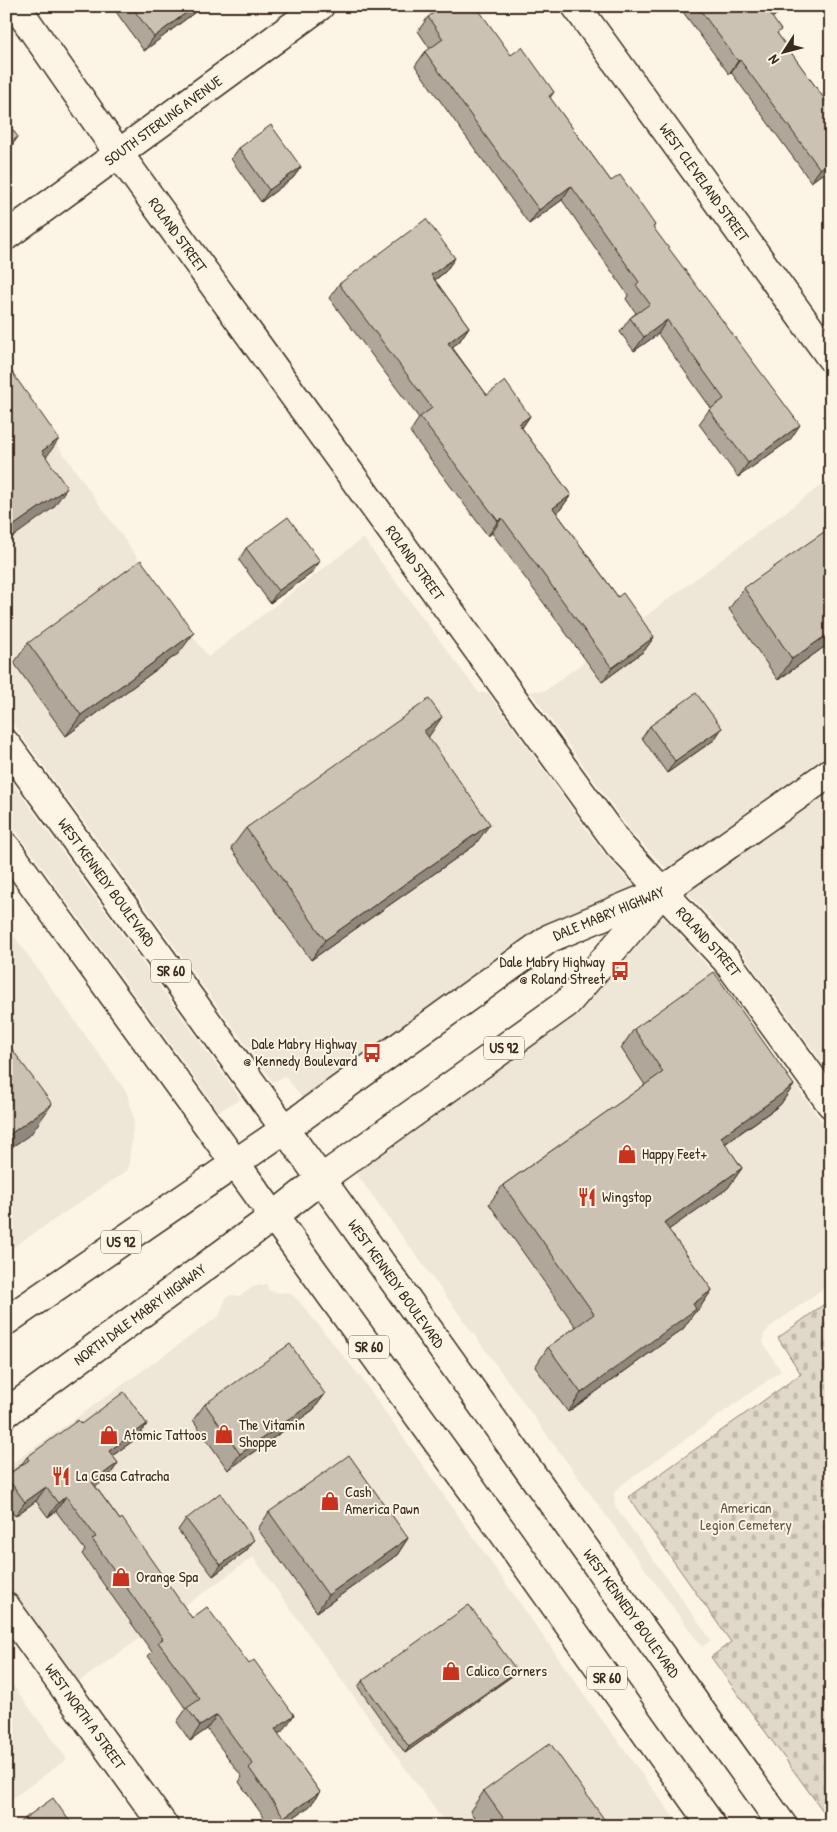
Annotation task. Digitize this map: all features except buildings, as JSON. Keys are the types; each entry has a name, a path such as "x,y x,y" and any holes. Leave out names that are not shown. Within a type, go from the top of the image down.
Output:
{"main road":[{"name":"ROLAND STREET","path":"16,6 119,154 619,845 664,891 727,961 831,1104"},
{"name":"SOUTH STERLING AVENUE","path":"6,236 320,6"},
{"name":"WEST CLEVELAND STREET","path":"576,6 831,358"},
{"name":"WEST KENNEDY BOULEVARD","path":"6,744 321,1179 783,1826"},
{"name":"US 92","path":"664,891 831,772"},
{"name":"SR 60","path":"6,847 236,1163 712,1826"},
{"name":"DALE MABRY HIGHWAY","path":"236,1163 550,938 664,891"},
{"name":"DALE MABRY HIGHWAY","path":"274,1216 321,1179 567,1003 664,891"},
{"name":"US 92","path":"6,1320 236,1163"},
{"name":"NORTH DALE MABRY HIGHWAY","path":"6,1413 274,1216"},
{"name":"WEST NORTH A STREET","path":"6,1607 164,1826"}],"shaded area":[{"path":"6,373 208,657 363,538 479,693 488,693 605,855 634,886 542,925 302,1098 285,1076 273,1082 6,714"},
{"path":"831,478 831,752 667,869 633,834 530,691 545,691"},
{"path":"6,774 241,1099 219,1111 6,817"},
{"path":"831,791 831,1074 741,951 688,893"},
{"path":"663,917 713,972 831,1134 831,1283 770,1327 764,1334 763,1343 781,1371 620,1486 614,1493 615,1506 711,1640 702,1647 356,1173 577,1015"},
{"path":"6,925 127,1093 134,1120 128,1170 6,1252"},
{"path":"267,1284 268,1290 279,1293 288,1292 298,1300 362,1379 600,1717 680,1826 447,1826 253,1557 76,1684 6,1591 6,1468 219,1316 226,1298 231,1295 240,1296 253,1287"},
{"path":"6,1676 67,1759 6,1803"}],"green space":[{"name":"American Legion Cemetery","path":"831,1299 831,1822 711,1657 731,1642 628,1497 801,1374 778,1338"}],"place":[{"name":"Dale Mabry Highway @ Roland Street","path":"620,971"},
{"name":"Dale Mabry Highway @ Kennedy Boulevard","path":"372,1053"},
{"name":"Happy Feet+","path":"627,1154"},
{"name":"Wingstop","path":"587,1197"},
{"name":"The Vitamin Shoppe","path":"224,1434"},
{"name":"Atomic Tattoos","path":"109,1435"},
{"name":"La Casa Catracha","path":"61,1476"},
{"name":"Cash America Pawn","path":"330,1501"},
{"name":"Orange Spa","path":"121,1577"},
{"name":"Calico Corners","path":"451,1671"}]}
